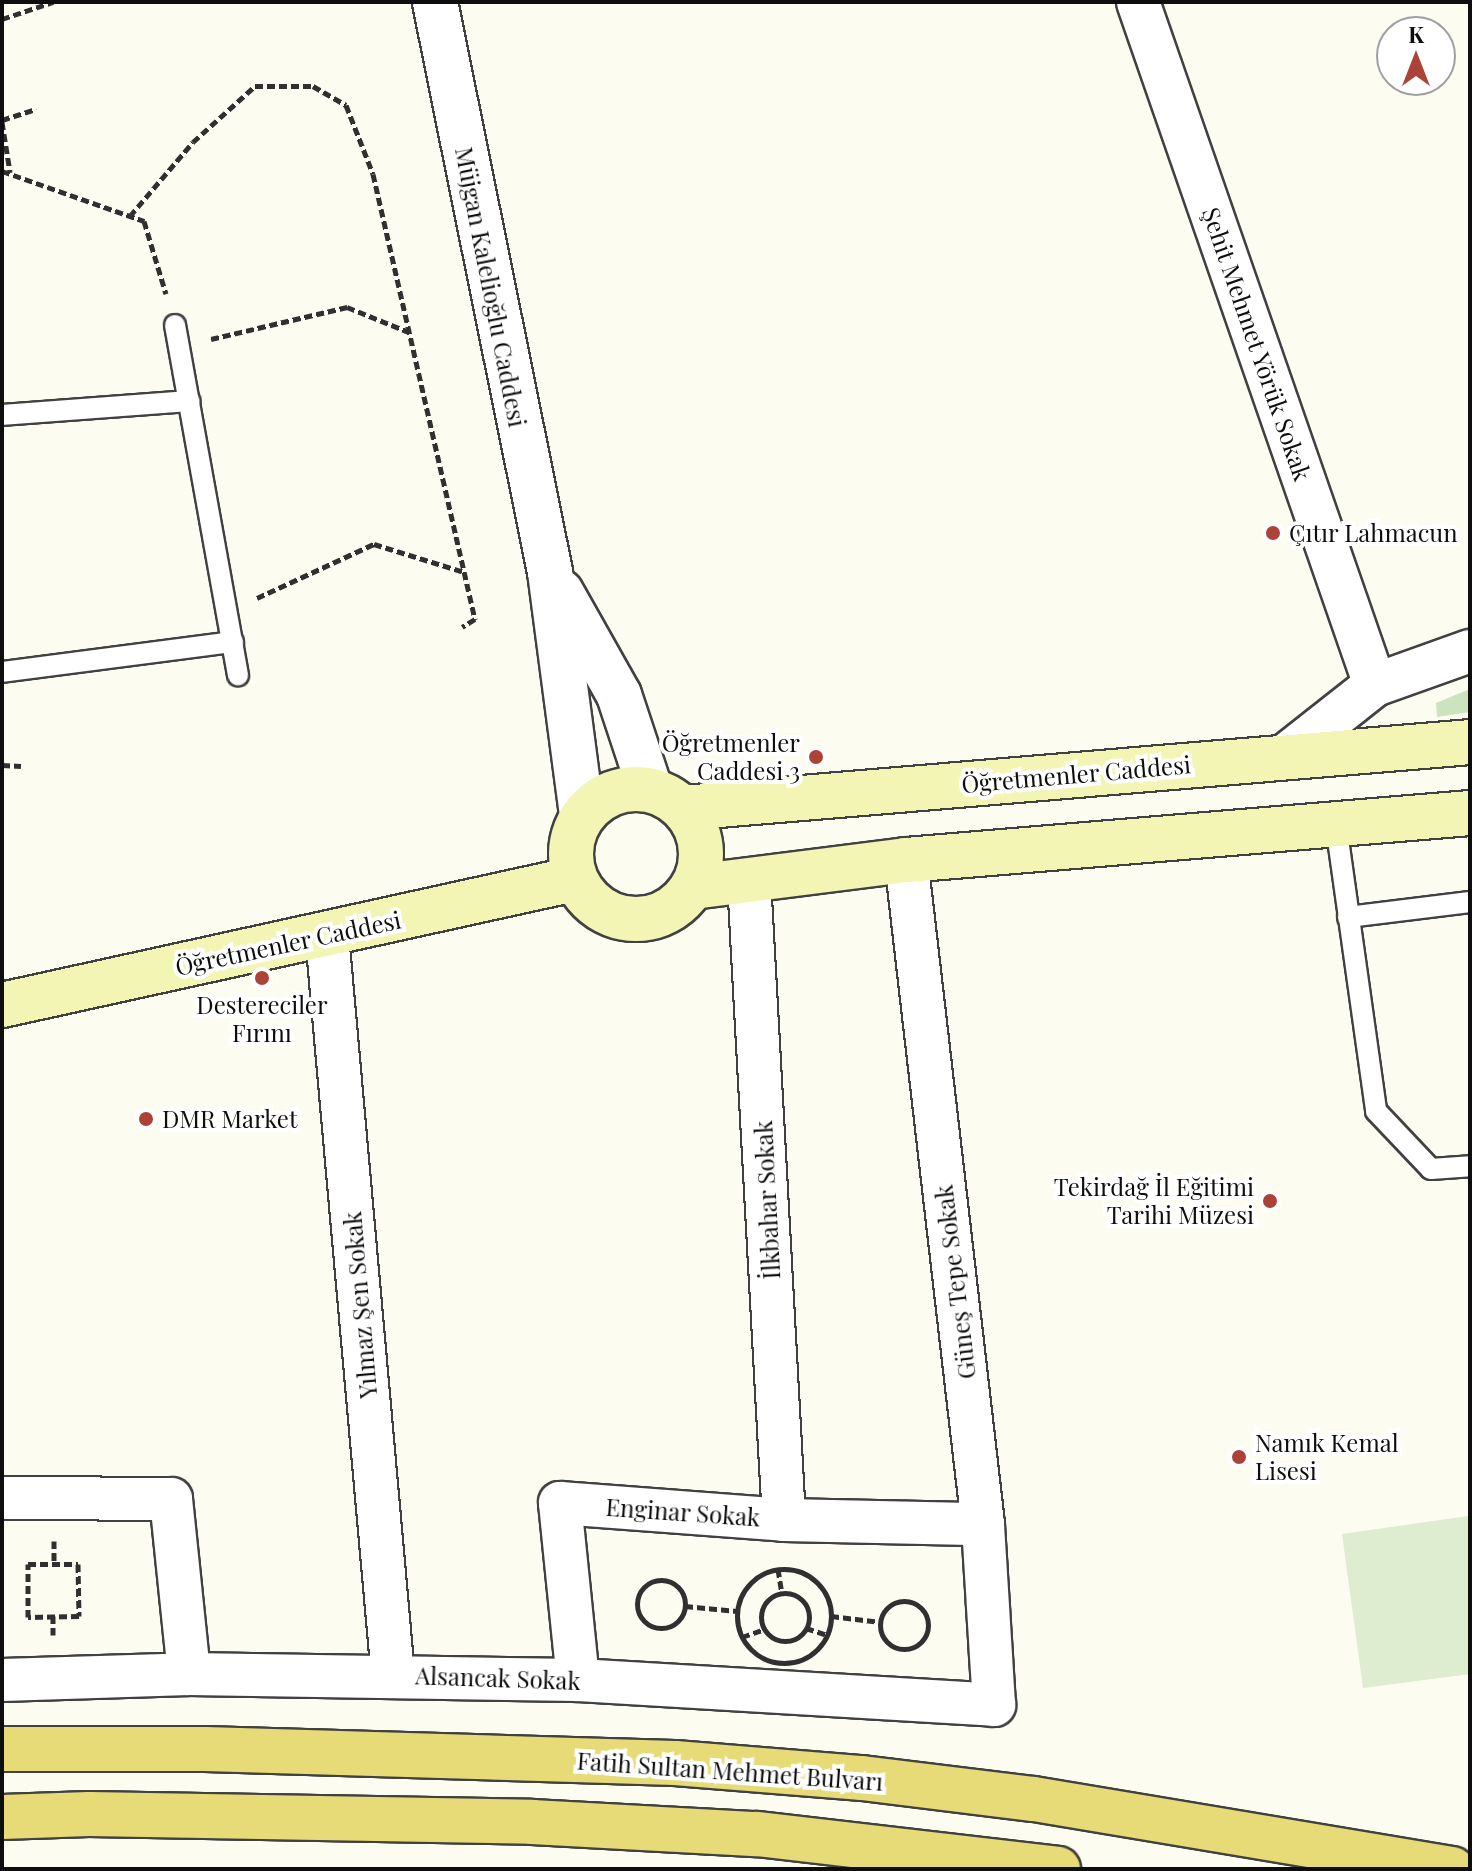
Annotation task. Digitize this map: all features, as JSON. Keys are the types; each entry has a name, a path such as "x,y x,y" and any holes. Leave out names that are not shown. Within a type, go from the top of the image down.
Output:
{"main road":[{"name":"Öğretmenler Caddesi","path":"666,799 1470,742"},
{"path":"693,887 701,845 666,799 613,793 582,815 570,857 574,879 602,910 642,920 663,914 693,887 906,860 1470,813"},
{"name":"Öğretmenler Caddesi","path":"2,1005 327,936 574,879"},
{"name":"Fatih Sultan Mehmet Bulvarı","path":"2,1749 205,1749 659,1763 862,1778 1050,1801 1452,1869"},
{"path":"2,1817 89,1814 547,1823 757,1834 1058,1869"}],"street":[{"name":"Müjgan Kalelioğlu Caddesi","path":"435,2 550,572 582,815"},
{"name":"Şehit Mehmet Yörük Sokak","path":"1138,2 1375,685"},
{"name":"Müjgan Kalelioğlu Caddesi","path":"550,572 619,695 666,799"},
{"path":"1286,755 1375,685 1470,651"},
{"name":"Güneş Tepe Sokak","path":"906,860 983,1524 994,1705"},
{"name":"İlkbahar Sokak","path":"749,880 784,1520"},
{"name":"Yılmaz Şen Sokak","path":"327,936 393,1675"},
{"path":"2,1498 171,1499 189,1674"},
{"name":"Enginar Sokak","path":"578,1680 560,1503 784,1520 983,1524"},
{"name":"Alsancak Sokak","path":"2,1680 189,1674 393,1675 578,1680 994,1705"}],"lane":[{"path":"175,325 238,675"},
{"path":"2,415 189,401"},
{"path":"2,672 233,642"},
{"path":"1336,825 1376,1111 1431,1169 1470,1166"},
{"path":"1348,917 1470,902"}],"path":[{"path":"2,19 53,2"},
{"path":"130,216 193,142 255,86 313,86 346,105 362,146 409,332 475,619 462,627"},
{"path":"10,172 2,121 36,109"},
{"path":"2,171 144,221 175,325"},
{"path":"179,346 347,307 409,332"},
{"path":"227,612 374,544 464,572"},
{"path":"2,765 21,766"},
{"path":"28,1564 78,1564 79,1616 28,1617 28,1564"},
{"path":"778,1569 782,1594"},
{"path":"778,1569 805,1574 817,1583 831,1616 827,1635 809,1655 782,1663 756,1655 742,1637 737,1611 752,1580 778,1569"},
{"path":"663,1580 679,1589 685,1606 677,1622 660,1628 643,1620 637,1603 646,1586 663,1580"},
{"path":"782,1594 803,1602 806,1628"},
{"path":"782,1594 763,1606 765,1629 783,1642 806,1628 827,1635"},
{"path":"906,1600 922,1609 928,1626 920,1642 903,1649 886,1640 881,1622 889,1606 906,1600"},
{"path":"685,1606 737,1611"},
{"path":"831,1616 881,1622"},
{"path":"742,1637 765,1629"}],"green space":[{"path":"1470,689 1470,712 1437,717 1436,703"},
{"path":"1468,1516 1470,1674 1363,1688 1342,1534"}],"place":[{"name":"Çıtır Lahmacun","path":"1273,533"},
{"name":"Öğretmenler Caddesi 3","path":"816,757"},
{"name":"Destereciler Fırını","path":"262,978"},
{"name":"DMR Market","path":"146,1119"},
{"name":"Tekirdağ İl Eğitimi Tarihi Müzesi","path":"1270,1201"},
{"name":"Namık Kemal Lisesi","path":"1239,1457"}]}
